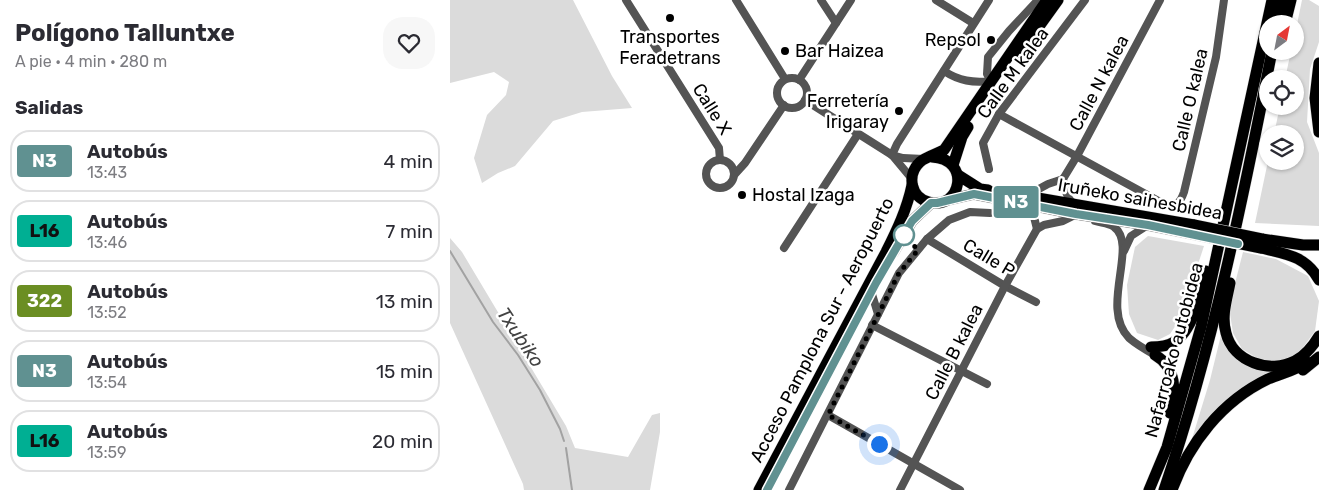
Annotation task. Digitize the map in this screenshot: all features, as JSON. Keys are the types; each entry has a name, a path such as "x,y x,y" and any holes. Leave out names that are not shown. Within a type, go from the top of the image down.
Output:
{"highway":[{"path":"1047,0 944,150 918,163 912,174 912,182 919,197 931,203 937,203 948,200 957,189 955,170 962,137 990,94 1058,0"},
{"path":"1256,70 1266,0"},
{"path":"1256,70 1272,0"},
{"path":"1279,15 1282,0"},
{"path":"1287,15 1291,0"},
{"path":"1319,63 1315,98 1319,132"},
{"name":"Nafarroako autobidea","path":"1149,490 1167,447 1201,327 1256,70"},
{"name":"Nafarroako autobidea","path":"1164,490 1186,426 1248,178 1262,115"},
{"path":"1266,115 1226,302 1225,332 1230,344 1245,358 1258,364 1273,366 1286,364 1300,357 1319,336"},
{"path":"929,158 947,160 955,170"},
{"name":"Iruñeko saihesbidea","path":"955,170 980,189 1148,225 1193,230"},
{"name":"Acceso Pamplona Sur - Aeropuerto","path":"761,489 904,216 912,182"},
{"name":"Iruñeko saihesbidea","path":"948,200 974,194 1025,200"},
{"name":"Acceso Pamplona Sur - Aeropuerto","path":"761,489 838,354 871,290 912,221 931,203"},
{"name":"Iruñeko saihesbidea","path":"1077,210 1262,243 1303,246 1319,245"},
{"path":"1159,463 1160,444 1174,394 1170,369 1156,354 1174,342 1192,319 1212,244 1224,223"},
{"name":"Iruñeko saihesbidea","path":"1262,243 1303,261 1314,271 1319,279"},
{"path":"1319,264 1319,279"},
{"path":"1172,490 1176,478 1191,451 1207,428 1233,400 1268,380 1301,366 1319,350"},
{"path":"1253,389 1297,373 1319,357"}],"street":[{"name":"Calle X","path":"626,0 719,148 720,160"},
{"path":"736,0 785,79"},
{"path":"821,0 836,23"},
{"path":"799,80 851,0"},
{"path":"936,0 973,23"},
{"path":"892,155 897,144 989,0"},
{"path":"944,71 958,79 972,82 991,81 987,74 988,58 1009,31 1038,0"},
{"name":"Calle M kalea","path":"989,169 983,143 999,114 1086,0"},
{"name":"Calle N kalea","path":"1063,179 1160,0"},
{"name":"Calle O kalea","path":"1077,156 1164,204 1177,205 1184,192 1216,57 1224,0"},
{"path":"785,79 799,80 806,88 805,100 802,104 793,107 784,105 777,95 778,88 785,79"},
{"path":"805,100 892,155 903,158 929,158"},
{"path":"735,174 730,164 720,160 712,163 706,171 707,180 710,184 724,188 732,183 735,174 745,164 784,105"},
{"path":"999,114 1077,156"},
{"path":"784,248 858,134"},
{"path":"892,155 912,182"},
{"path":"1077,210 1063,221 1037,229 1033,214 1025,200 1048,184 1063,179 1067,195 1077,210 1114,227 1120,234 1122,256 1117,295 1118,314 1123,330 1136,343 1156,354"},
{"path":"789,490 899,273 927,239 949,220 970,212 990,213"},
{"path":"1122,256 1131,236 1148,225"},
{"name":"Calle B kalea","path":"900,490 1005,286 1037,229"},
{"name":"Calle P","path":"927,239 1005,286 1036,302"},
{"path":"871,290 878,314"},
{"path":"872,325 987,384"},
{"path":"828,415 960,490"}],"shaded area":[{"path":"450,0 573,0 612,76 632,108 582,112 553,121 515,166 498,173 482,183 474,158 487,115 506,95 509,82 494,72 450,83"},
{"path":"1302,0 1309,0 1319,6 1319,42 1310,69 1307,122 1319,153 1319,226 1255,223 1266,170 1304,170 1304,125 1276,125 1278,115 1304,115 1304,70 1287,70 1289,60 1304,60 1304,15 1299,15"},
{"path":"1148,236 1204,246 1180,319 1170,334 1158,340 1137,333 1129,314 1127,285 1135,247"},
{"path":"450,238 462,252 566,426 575,448 628,457 652,415 660,413 660,432 650,490 524,490 523,484 450,323"},
{"path":"1243,252 1276,259 1308,276 1319,301 1315,331 1299,353 1287,360 1274,362 1257,358 1242,349 1233,333 1229,307"},
{"path":"1221,335 1255,368 1271,372 1191,442 1210,380"}],"waterway":[{"name":"Txubiko","path":"450,251 493,322 518,355 540,390 564,441"},
{"name":"Txubiko","path":"566,448 572,490"}],"bus line":[{"name":"N3","path":"767,490 876,283 912,221 931,203 974,194 1076,214 1148,225 1238,244"}],"place":[{"name":"Transportes Feradetrans","path":"670,18"},
{"name":"Repsol","path":"991,40"},
{"name":"Bar Haizea","path":"785,51"},
{"name":"Ferretería Irigaray","path":"899,111"},
{"name":"Hostal Izaga","path":"742,195"}],"route":[{"path":"879,444 828,415 899,273 918,250 904,235"}]}
